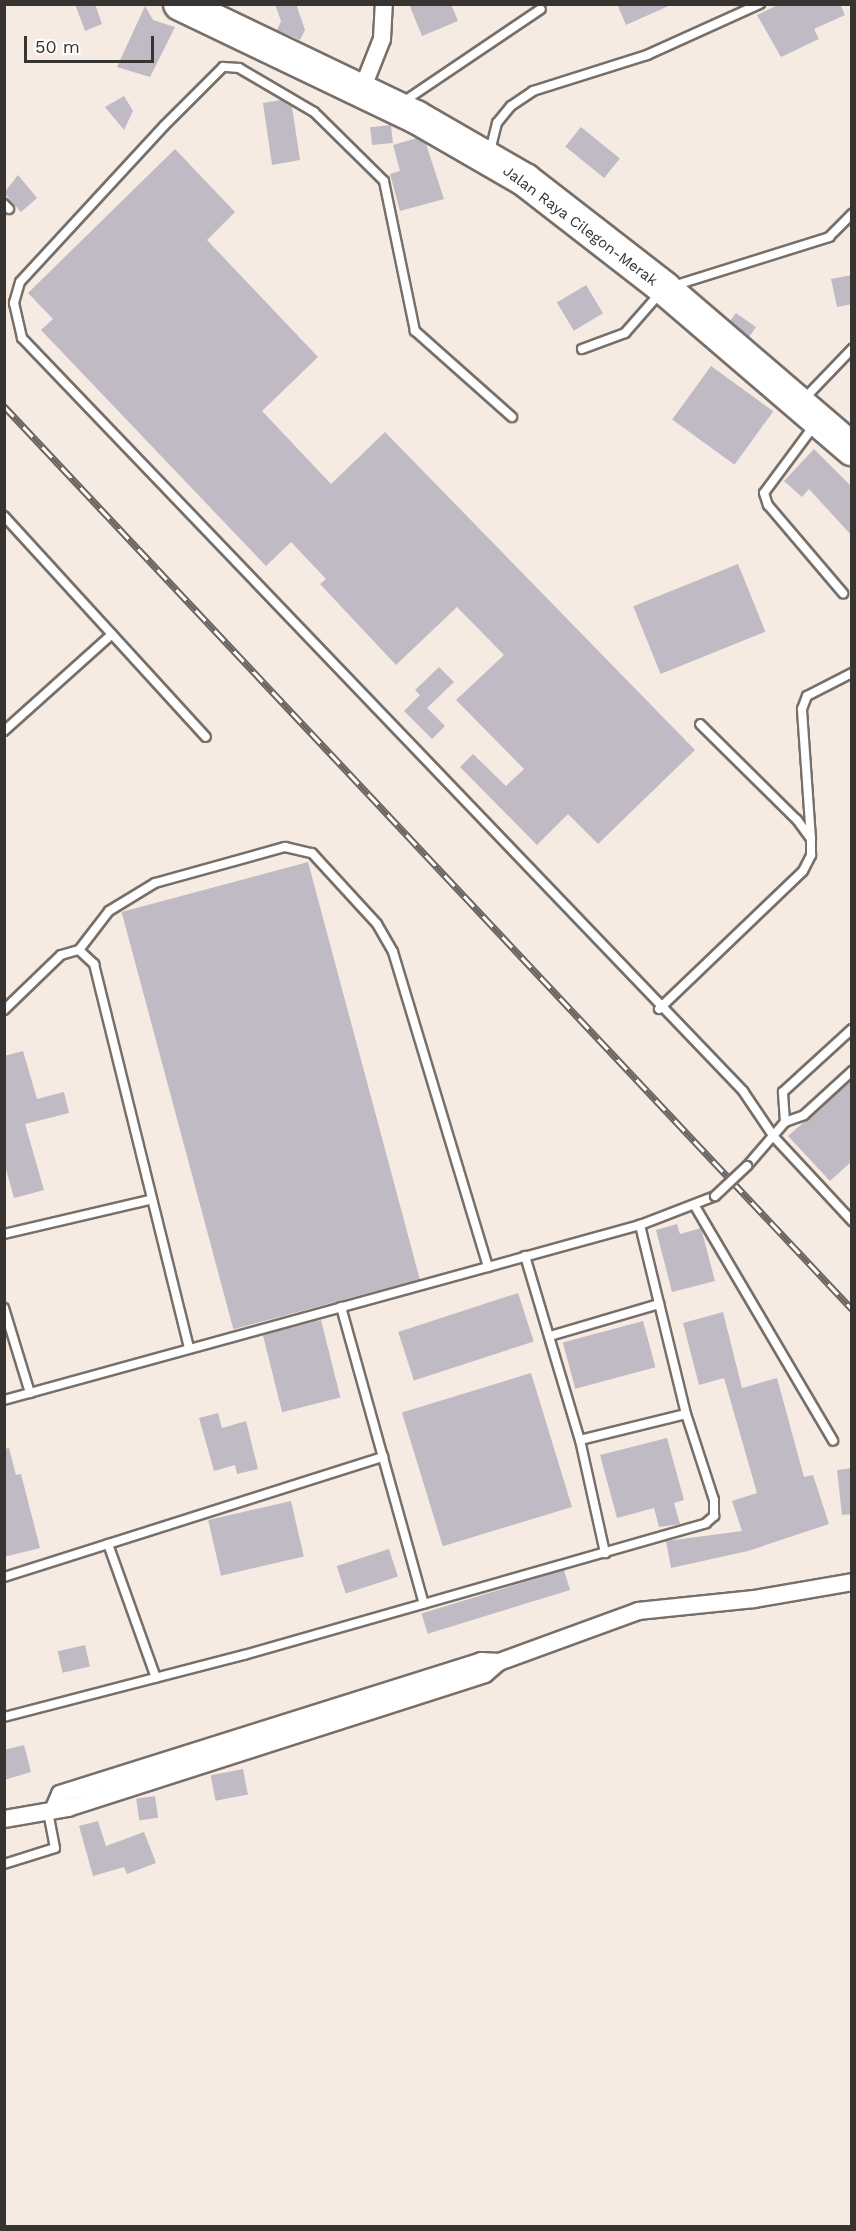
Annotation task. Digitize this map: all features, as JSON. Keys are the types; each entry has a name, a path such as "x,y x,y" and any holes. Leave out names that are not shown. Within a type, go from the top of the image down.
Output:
{"highway":[{"name":"Jalan Raya Cilegon-Merak","path":"186,6 396,108 488,157 664,288 852,449"}],"street":[{"path":"362,92 382,39 384,4"},
{"path":"4,1819 51,1807 60,1794 481,1661 499,1662 638,1611 754,1599 852,1582"}],"lane":[{"path":"488,157 497,123 511,106 533,91 647,55 760,4"},
{"path":"396,108 541,9"},
{"path":"512,417 415,331 384,181 314,112 239,68 223,67 164,126 20,282 14,303 22,338 658,1009 743,1091 774,1137 852,1221"},
{"path":"582,349 625,333 664,288 830,237 852,214"},
{"path":"843,592 768,505 764,493 808,413 852,350"},
{"path":"4,516 206,737"},
{"path":"4,731 112,634"},
{"path":"658,1009 803,871 812,855 802,709 807,696 852,673"},
{"path":"700,724 811,839"},
{"path":"4,1010 61,955 79,950 109,911 155,883 285,847 312,853 371,916 393,952 488,1267"},
{"path":"79,950 98,973 149,1200 189,1348"},
{"path":"785,1122 783,1092 852,1029"},
{"path":"4,1400 696,1208 715,1196 747,1166 785,1122 804,1114 852,1071"},
{"path":"4,1234 149,1200"},
{"path":"696,1208 833,1441"},
{"path":"4,1717 156,1678 424,1604 706,1523 714,1516 714,1500 686,1414 640,1225"},
{"path":"525,1256 580,1440 604,1553"},
{"path":"550,1336 660,1304"},
{"path":"341,1307 424,1604"},
{"path":"4,1308 30,1393"},
{"path":"580,1440 686,1414"},
{"path":"4,1577 383,1457"},
{"path":"108,1544 156,1678"},
{"path":"4,1864 55,1848 51,1807"}],"building":[{"path":"75,4 95,4 102,24 85,31"},
{"path":"275,4 296,4 305,30 300,40 277,30 281,21"},
{"path":"409,4 451,4 458,21 422,36"},
{"path":"617,4 673,4 626,25"},
{"path":"780,4 840,4 845,15 814,29 819,39 781,57 757,15"},
{"path":"145,6 153,20 175,27 150,77 117,67"},
{"path":"124,96 133,111 124,130 105,107"},
{"path":"281,100 292,107 300,160 272,165 263,103"},
{"path":"391,125 393,143 372,145 370,127"},
{"path":"581,127 620,158 604,178 565,146"},
{"path":"417,138 426,144 444,199 400,211 390,174 400,171 393,145"},
{"path":"175,149 235,212 207,240 318,357 262,411 331,484 385,432 695,750 598,844 568,814 537,845 460,767 473,754 506,786 524,769 456,700 504,655 457,607 396,665 320,584 326,579 291,542 266,566 41,330 53,319 28,293"},
{"path":"18,175 37,198 21,212 4,193"},
{"path":"852,275 852,304 837,307 831,279"},
{"path":"586,285 603,313 574,331 557,303"},
{"path":"736,313 756,327 749,337 730,321"},
{"path":"711,366 773,411 735,465 672,419"},
{"path":"814,449 852,487 852,536 809,489 802,497 784,481"},
{"path":"738,564 765,632 661,674 633,606"},
{"path":"439,667 454,682 427,708 445,726 432,739 404,711 420,695 415,690"},
{"path":"308,862 420,1279 233,1329 122,912"},
{"path":"23,1051 37,1099 64,1092 69,1113 25,1124 44,1190 14,1198 4,1162 4,1056"},
{"path":"852,1080 852,1161 830,1181 788,1136"},
{"path":"677,1224 680,1234 701,1228 715,1281 672,1292 656,1230"},
{"path":"518,1293 534,1342 414,1380 398,1332"},
{"path":"723,1312 742,1388 777,1378 804,1477 813,1475 829,1524 748,1551 671,1568 666,1541 742,1531 732,1501 757,1493 724,1378 699,1385 683,1323"},
{"path":"321,1320 340,1398 282,1412 263,1335"},
{"path":"643,1321 655,1367 575,1389 563,1342"},
{"path":"531,1373 572,1507 443,1546 402,1412"},
{"path":"218,1413 222,1428 246,1421 258,1469 237,1474 235,1465 214,1471 199,1418"},
{"path":"667,1438 684,1500 674,1503 680,1524 659,1527 654,1508 617,1518 600,1455"},
{"path":"9,1448 16,1475 21,1474 40,1548 4,1557 4,1449"},
{"path":"852,1468 852,1514 842,1515 837,1470"},
{"path":"291,1501 304,1557 221,1576 208,1520"},
{"path":"389,1549 398,1577 346,1594 337,1566"},
{"path":"564,1570 570,1590 428,1634 422,1614"},
{"path":"85,1645 90,1666 63,1673 58,1651"},
{"path":"24,1745 31,1772 4,1780 4,1750"},
{"path":"243,1769 248,1795 216,1801 211,1775"},
{"path":"155,1796 158,1818 139,1820 136,1799"},
{"path":"98,1821 106,1846 144,1832 156,1863 127,1874 124,1867 93,1876 79,1826"}],"railway":[{"path":"4,406 852,1309"}]}
